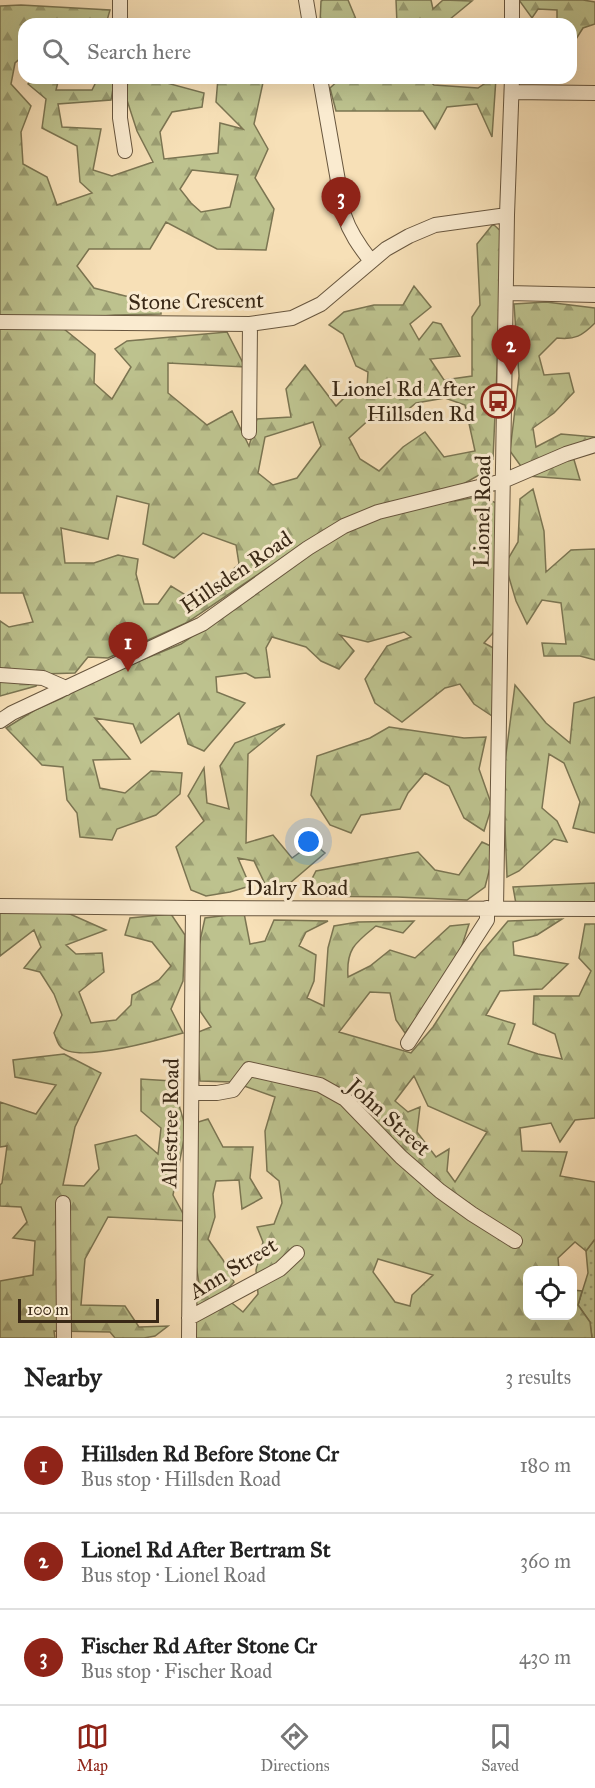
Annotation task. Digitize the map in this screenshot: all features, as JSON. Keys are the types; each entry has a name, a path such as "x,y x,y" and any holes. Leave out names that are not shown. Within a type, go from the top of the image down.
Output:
{"street":[{"path":"120,0 120,18"},
{"path":"306,0 309,18"},
{"path":"512,0 512,18"},
{"path":"120,84 120,118 125,151"},
{"path":"321,84 344,215 356,243 371,261"},
{"path":"512,85 595,93"},
{"name":"Lionel Road","path":"408,1044 492,909 504,481 507,215 512,85"},
{"name":"Stone Crescent","path":"0,322 250,324 292,318 321,304 386,249 409,236 435,225 507,215"},
{"path":"506,293 595,294"},
{"path":"249,432 250,324"},
{"name":"Hillsden Road","path":"0,721 12,713 201,624 308,548 344,526 378,512 504,481 566,454 595,445"},
{"path":"0,675 43,678 66,688"},
{"name":"Dalry Road","path":"0,906 194,909 595,909"},
{"name":"Allestree Road","path":"189,1338 194,909"},
{"name":"John Street","path":"192,1093 217,1093 233,1090 249,1069 320,1085 345,1099 401,1157 440,1191 515,1240"},
{"path":"63,1203 64,1338"},
{"name":"Ann Street","path":"189,1318 280,1269 297,1253"}],"green space":[{"path":"348,0 356,18 320,18 321,1"},
{"path":"396,0 431,0 433,9 443,0 472,1 451,18 397,18"},
{"path":"519,0 595,2 595,24 583,28 577,38 577,18 557,18 557,10 538,9 532,18"},
{"path":"0,6 110,10 108,18 18,18 18,60 15,63 11,84 31,106 21,132 23,164 47,177 57,205 92,193 80,182 77,146 42,128 46,99 28,84 58,84 56,90 92,90 95,84 114,84 111,100 58,104 62,127 101,129 93,170 112,176 153,162 137,131 125,94 128,84 170,84 204,93 202,107 172,112 160,132 164,159 218,153 220,123 243,129 216,102 218,84 263,84 254,124 268,149 255,178 274,209 266,250 217,249 166,222 150,249 89,249 77,266 94,288 161,305 161,314 53,320 95,354 94,383 112,399 131,367 115,349 127,341 227,332 245,367 168,363 168,393 207,425 232,411 249,446 257,419 291,417 286,389 305,365 336,406 354,388 367,387 368,372 356,366 343,334 329,325 344,312 374,305 403,305 414,286 431,307 410,324 419,340 433,322 441,324 460,356 430,359 444,380 472,376 472,317 480,305 477,244 493,224 506,236 493,459 481,474 456,488 455,501 481,496 496,503 500,625 484,643 499,651 495,718 474,704 460,684 445,688 402,722 375,703 365,679 387,646 411,637 404,632 368,642 340,635 354,651 339,669 321,661 306,647 272,637 266,648 270,677 255,678 246,673 216,677 217,692 245,703 204,751 188,744 179,713 141,743 133,724 95,718 130,759 93,760 100,788 125,793 151,771 182,773 180,794 156,815 117,829 112,840 80,837 77,813 67,800 63,767 42,765 6,728 85,683 181,644 292,563 269,567 186,623 108,658 88,657 75,673 42,674 36,686 0,696 0,621 9,627 33,622 23,593 0,593","holes":["192,170 238,175 230,207 201,212 191,203 180,189","445,398 465,405 475,451 444,457 425,432 403,447 379,471 360,459 349,438 373,416 393,422 416,403","313,422 321,446 297,478 273,485 258,473 265,437","117,496 149,504 143,544 174,558 203,533 236,545 239,564 210,590 187,596 171,586 158,604 144,604 136,574 138,559 118,555 94,563 65,563 61,528 108,539"]},
{"path":"334,84 433,84 478,88 484,84 496,84 492,137 477,104 447,107 435,129 423,111 336,111 330,88"},
{"path":"546,302 595,308 595,323 574,338 557,338 539,356 544,375 569,373 574,392 554,413 533,428 536,447 561,434 595,437 595,444 572,453 580,480 528,476 510,451 519,376 514,304"},
{"path":"533,489 544,531 546,572 571,550 595,549 595,660 580,656 544,656 542,643 566,644 561,603 542,600 527,624 516,601 505,564 518,542 520,499"},
{"path":"515,685 546,723 570,743 574,703 595,697 595,833 573,828 580,802 564,763 549,754 542,808 557,821 567,842 554,839 519,871 507,877 503,777"},
{"path":"285,724 248,754 246,843 273,835 292,858 313,843 325,853 283,889 267,888 254,861 238,858 250,886 206,896 191,890 176,847 204,821 188,796 204,768 207,803 229,809 220,766 235,743"},
{"path":"389,727 464,738 486,737 479,769 492,806 484,831 464,818 449,786 425,773 408,793 400,809 361,815 351,833 330,825 311,795 317,756 370,738"},
{"path":"482,842 495,848 485,887 467,900 303,896 316,871 418,852 435,870 459,875"},
{"path":"595,883 595,904 516,904 513,887"},
{"path":"16,906 70,914 106,930 66,945 76,954 102,953 104,972 79,992 91,1023 116,1020 131,1005 132,995 159,980 171,966 152,942 125,935 130,918 171,914 185,935 183,981 171,1009 183,1033 139,1045 100,1052 69,1051 60,1046 54,1033 62,1015 54,994 40,972 24,968 41,947 34,930 0,956 0,912"},
{"path":"244,913 250,944 265,941 274,920 328,921 306,932 299,946 316,955 314,981 307,998 324,1006 328,948 334,926 358,922 414,921 403,933 376,926 357,942 350,953 348,977 370,966 390,950 415,958 450,926 469,924 455,967 405,1033 396,1020 390,993 370,992 339,1032 411,1053 433,1027 480,954 508,921 562,919 537,935 513,942 514,955 568,964 542,989 500,991 486,1015 515,1024 508,1044 562,1059 555,1034 533,1024 534,996 579,996 591,971 579,958 585,924 595,924 595,1118 575,1120 560,1142 551,1123 520,1128 522,1151 567,1152 560,1176 595,1182 595,1239 586,1251 575,1242 558,1258 559,1266 523,1266 523,1320 577,1320 577,1290 582,1291 578,1305 590,1322 592,1338 191,1338 191,1317 201,1319 193,1302 215,1290 200,1289 195,1259 195,1123 208,1119 223,1147 253,1147 250,1178 262,1198 242,1209 239,1180 216,1181 213,1194 215,1217 208,1239 223,1260 234,1282 222,1295 243,1312 258,1294 256,1270 263,1242 257,1227 274,1224 282,1203 279,1181 267,1171 265,1131 275,1097 233,1082 200,1081 196,1033 211,1027 200,1011 198,950 205,918","holes":["414,1076 428,1106 487,1132 455,1182 447,1171 449,1149 436,1157 417,1132 420,1107 408,1112 395,1101","378,1259 433,1275 412,1295 410,1306 395,1302 373,1272"]},
{"path":"64,1054 101,1073 75,1127 63,1185 84,1186 99,1169 95,1145 136,1135 158,1154 161,1128 141,1111 141,1079 172,1081 186,1129 173,1195 187,1221 108,1217 85,1259 81,1305 125,1306 139,1327 168,1326 155,1336 115,1338 110,1332 54,1331 55,1338 0,1338 0,1281 33,1275 35,1241 13,1238 27,1222 21,1207 0,1206 0,1185 7,1146 0,1147 0,1102 36,1114 56,1085 15,1077 13,1060"},
{"path":"595,1239 595,1338 592,1338 590,1322 578,1305 588,1273 586,1251"}],"place":[{"name":"Fischer Rd After Stone Cr","path":"341,227"},
{"name":"Lionel Rd After Bertram St","path":"511,375"},
{"name":"Lionel Rd After Hillsden Rd","path":"498,401"},
{"name":"Hillsden Rd Before Stone Cr","path":"128,672"}]}
